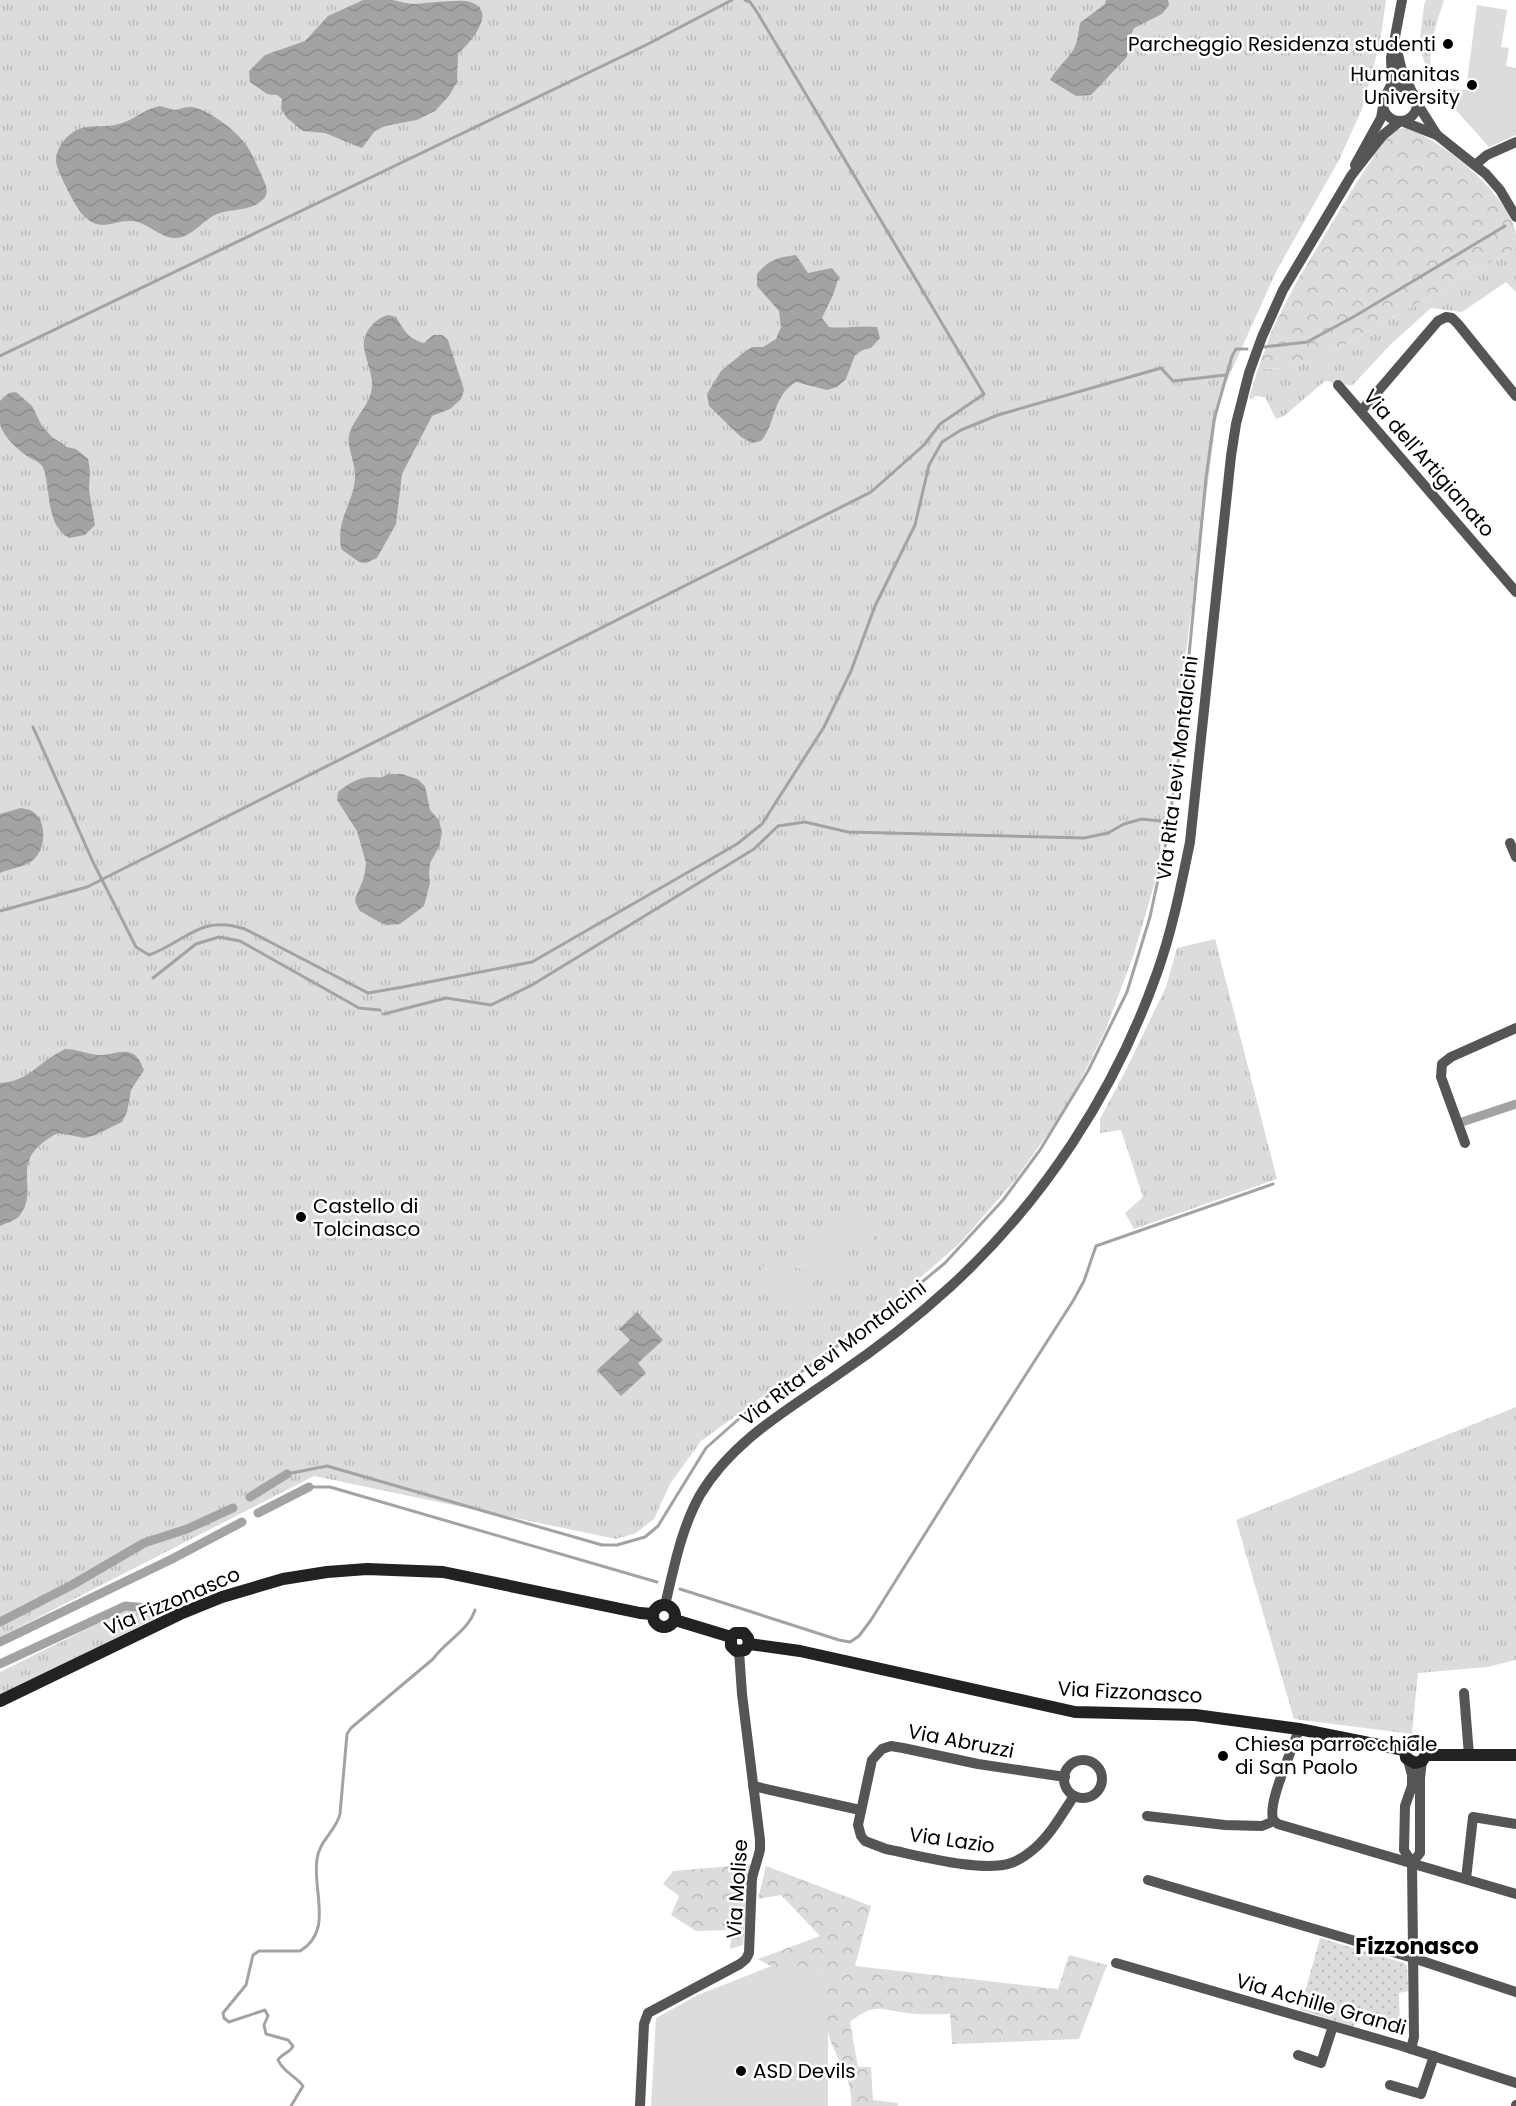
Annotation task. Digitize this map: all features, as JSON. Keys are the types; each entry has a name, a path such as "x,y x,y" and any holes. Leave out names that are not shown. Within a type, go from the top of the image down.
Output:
{"main road":[{"name":"Via Fizzonasco","path":"0,1701 180,1614 222,1597 283,1579 327,1572 366,1569 443,1572 640,1614 652,1614"},
{"path":"666,1600 673,1610 675,1620 670,1626 663,1628 653,1622 652,1614 666,1600"},
{"name":"Via Fizzonasco","path":"675,1620 731,1637 735,1633 744,1633 748,1638 744,1648 800,1651 1075,1712 1195,1715 1299,1729 1406,1755 1415,1763 1424,1758 1516,1755"},
{"name":"Via Fizzonasco","path":"1406,1755 1411,1741 1418,1741 1426,1748 1424,1758"}],"street":[{"name":"Via Rita Levi Montalcini","path":"1351,176 1357,158 1381,117 1384,101 1392,83 1391,58 1402,1"},
{"name":"Via Rita Levi Montalcini","path":"666,1600 683,1532 690,1514 723,1462 754,1433 891,1337 952,1286 987,1251 1016,1220 1066,1154 1115,1070 1145,1004 1160,963 1180,890 1190,842 1231,456 1236,424 1249,373 1283,290 1351,176 1383,135 1414,116 1418,105 1401,67 1395,42"},
{"path":"1411,90 1400,87 1389,91 1384,101 1388,117 1437,135 1500,190 1516,217"},
{"path":"1418,105 1430,120 1437,135"},
{"path":"1474,165 1487,155 1516,141"},
{"path":"1361,411 1438,321 1446,317 1452,318 1458,324 1516,395"},
{"name":"Via dell'Artigianato","path":"1338,385 1516,592"},
{"path":"1510,843 1516,857"},
{"path":"1465,1143 1441,1077 1442,1064 1451,1057 1516,1028"},
{"name":"Via Molise","path":"640,2106 645,2024 648,2013 740,1964 749,1953 751,1888 760,1840 742,1694 744,1648"},
{"path":"1464,1693 1469,1755"},
{"path":"1299,1729 1271,1810 1274,1821 1516,1894"},
{"name":"Via Abruzzi","path":"860,1810 872,1760 877,1753 891,1746 978,1764 1065,1777"},
{"path":"1406,1755 1412,1775 1412,1786 1405,1806 1404,1850 1412,1863 1414,2037 1411,2049"},
{"path":"1412,1863 1419,1853 1420,1778 1424,1758"},
{"path":"1078,1761 1093,1763 1098,1767 1102,1782 1100,1789 1095,1794 1081,1798 1074,1796 1069,1791 1065,1777 1072,1764 1078,1761"},
{"path":"753,1786 860,1810"},
{"name":"Via Lazio","path":"860,1810 858,1825 861,1836 872,1845 965,1864 994,1866 1015,1861 1036,1847 1046,1837 1074,1796"},
{"path":"1147,1816 1225,1825 1262,1826 1274,1821"},
{"path":"1466,1879 1473,1817 1516,1824"},
{"path":"1148,1880 1413,1958 1516,1992"},
{"name":"Via Achille Grandi","path":"1116,1963 1411,2049 1516,2083"},
{"path":"1298,2055 1321,2063 1333,2026"},
{"path":"1390,2085 1421,2094 1434,2056"}],"green space":[{"path":"0,0 1386,0 1380,42 1362,109 1339,160 1277,270 1219,398 1157,875 1134,954 1106,1029 1068,1105 1016,1179 960,1243 891,1303 701,1441 670,1484 654,1519 636,1533 616,1539 314,1476 0,1637"},
{"path":"1426,0 1444,0 1435,28 1430,58 1433,76 1439,78 1436,83 1432,83 1419,47"},
{"path":"1477,5 1507,10 1501,47 1509,48 1506,66 1516,68 1516,135 1489,147 1439,91 1466,90"},
{"path":"1403,128 1435,142 1471,170 1487,186 1511,219 1516,234 1516,248 1319,359 1290,368 1258,369 1272,330 1297,281 1387,136"},
{"path":"1516,248 1516,292 1506,282 1462,312 1431,308 1391,344 1352,386 1325,381 1284,416 1276,419 1265,397 1256,396 1251,400 1249,398 1258,369 1290,368 1319,359"},
{"path":"1215,939 1277,1179 1134,1229 1125,1213 1143,1197 1121,1130 1100,1133 1100,1119 1166,987 1177,948"},
{"path":"832,1213 877,1225 870,1252 825,1239"},
{"path":"795,1240 845,1255 837,1280 787,1265"},
{"path":"764,1265 814,1280 806,1304 756,1289"},
{"path":"1516,1407 1516,1660 1487,1667 1418,1673 1412,1734 1294,1719 1236,1520"},
{"path":"125,1610 162,1615 0,1695 0,1672"},
{"path":"753,1864 749,1880 743,1945 730,1949 732,1930 696,1931 671,1915 679,1896 663,1884 673,1871"},
{"path":"766,1866 871,1906 855,1966 1058,1989 1069,1955 1107,1965 1079,2039 952,2044 950,2014 872,2010 850,2022 858,2067 871,2067 873,2100 898,2103 898,2106 851,2106 850,2088 827,2029 821,1967 772,1967 758,1959 820,1936 781,1895 758,1899"},
{"path":"1320,1938 1404,1963 1407,1966 1408,1991 1399,1993 1400,2032 1357,2019 1353,2027 1300,2010"},
{"name":"ASD Devils","path":"769,1967 821,1967 828,2035 828,2106 651,2106 656,2018 698,1995"}],"water":[{"path":"363,0 392,0 409,4 466,1 476,5 481,11 482,18 470,42 458,54 457,82 449,96 435,111 417,120 385,126 375,131 362,148 325,133 303,131 287,118 281,109 282,99 277,95 267,94 250,82 249,71 265,55 305,41 328,16"},
{"path":"1106,0 1168,0 1169,5 1162,14 1134,28 1129,39 1127,57 1091,95 1076,96 1050,80 1074,49 1080,23 1105,4"},
{"path":"160,106 174,110 190,107 199,109 237,134 249,149 264,181 267,192 264,199 249,207 218,214 179,238 163,235 132,221 101,225 82,214 66,188 57,165 56,156 63,142 79,129 119,124"},
{"path":"796,255 808,273 832,268 839,277 822,318 829,327 877,327 880,338 871,348 855,355 846,379 837,387 827,390 796,382 788,388 778,403 766,434 761,441 752,443 741,437 709,406 707,394 721,371 738,357 752,347 763,347 776,339 781,327 779,311 757,286 757,274 765,265 774,260"},
{"path":"388,315 396,317 414,339 424,343 433,335 442,335 448,340 464,390 461,399 450,409 432,416 402,474 396,524 377,558 366,563 359,562 341,549 340,538 355,477 350,432 366,404 372,386 364,341 369,328 376,321"},
{"path":"16,392 32,406 42,426 52,437 67,447 76,449 88,459 89,490 95,525 85,535 69,538 56,525 50,508 43,467 15,446 1,428 0,401 9,393"},
{"path":"388,774 402,774 417,779 425,786 430,810 439,820 442,833 439,847 430,863 430,883 424,906 400,924 387,925 360,911 356,904 355,899 364,878 366,863 357,831 337,800 338,792 352,782"},
{"path":"21,808 30,810 40,820 43,834 41,850 29,863 0,873 0,814"},
{"path":"65,1049 99,1055 129,1052 137,1057 144,1070 131,1090 127,1112 122,1122 85,1138 58,1133 42,1143 32,1154 28,1164 26,1205 18,1217 0,1226 0,1083 24,1077"},
{"path":"637,1312 663,1340 638,1363 646,1373 621,1396 597,1370 630,1340 619,1329"}],"waterway":[{"path":"0,356 648,44 732,0"},
{"path":"0,911 87,887 871,492 924,445 940,424 984,394 757,12 750,2 745,0"},
{"path":"1264,347 1307,342 1355,316 1505,226"},
{"path":"287,1474 327,1466 602,1545 617,1545 645,1537 658,1526 706,1448 750,1409 899,1301 945,1263 1003,1200 1040,1150 1088,1071 1127,992 1150,917 1166,842 1180,749 1206,478 1214,420 1232,356 1236,349 1247,349"},
{"path":"33,727 93,862 136,947 149,955 194,931 216,925 230,925 245,929 368,993 532,962 737,844 762,824 824,727 851,671 875,606 915,525 929,465 942,442 961,430 998,415 1161,368 1173,381 1226,375"},
{"path":"384,1014 446,998 491,1005 532,985 754,849 778,826 805,822 848,832 1084,838 1108,833 1124,824 1142,819 1169,822"},
{"path":"153,978 196,944 219,937 240,941 359,1008 380,1010"},
{"path":"1462,1122 1516,1104"},
{"path":"680,1589 839,1640 850,1642 859,1636 1073,1301 1084,1281 1096,1246 1273,1184"},
{"path":"250,1497 287,1474"},
{"path":"309,1487 330,1487 657,1582"},
{"path":"258,1513 309,1487"},
{"path":"0,1622 72,1585 144,1543 187,1529 233,1508"},
{"path":"0,1642 172,1559 242,1522"},
{"path":"0,1664 125,1606 161,1609"},
{"path":"291,2106 303,2086 283,2068 278,2060 293,2046 288,2040 266,2034 264,2025 268,2016 265,2010 229,2022 224,2018 223,2013 246,1985 253,1955 259,1951 300,1951 310,1943 316,1933 319,1921 317,1859 321,1847 340,1814 347,1734 351,1728 433,1659 462,1630 475,1610"}],"place":[{"name":"Parcheggio Residenza studenti","path":"1448,44"},
{"name":"Humanitas University","path":"1472,85"},
{"name":"Castello di Tolcinasco","path":"301,1217"},
{"name":"Chiesa parrocchiale di San Paolo","path":"1223,1756"},
{"name":"ASD Devils","path":"741,2071"}],"district":[{"name":"Fizzonasco","path":"1417,1946"}]}
